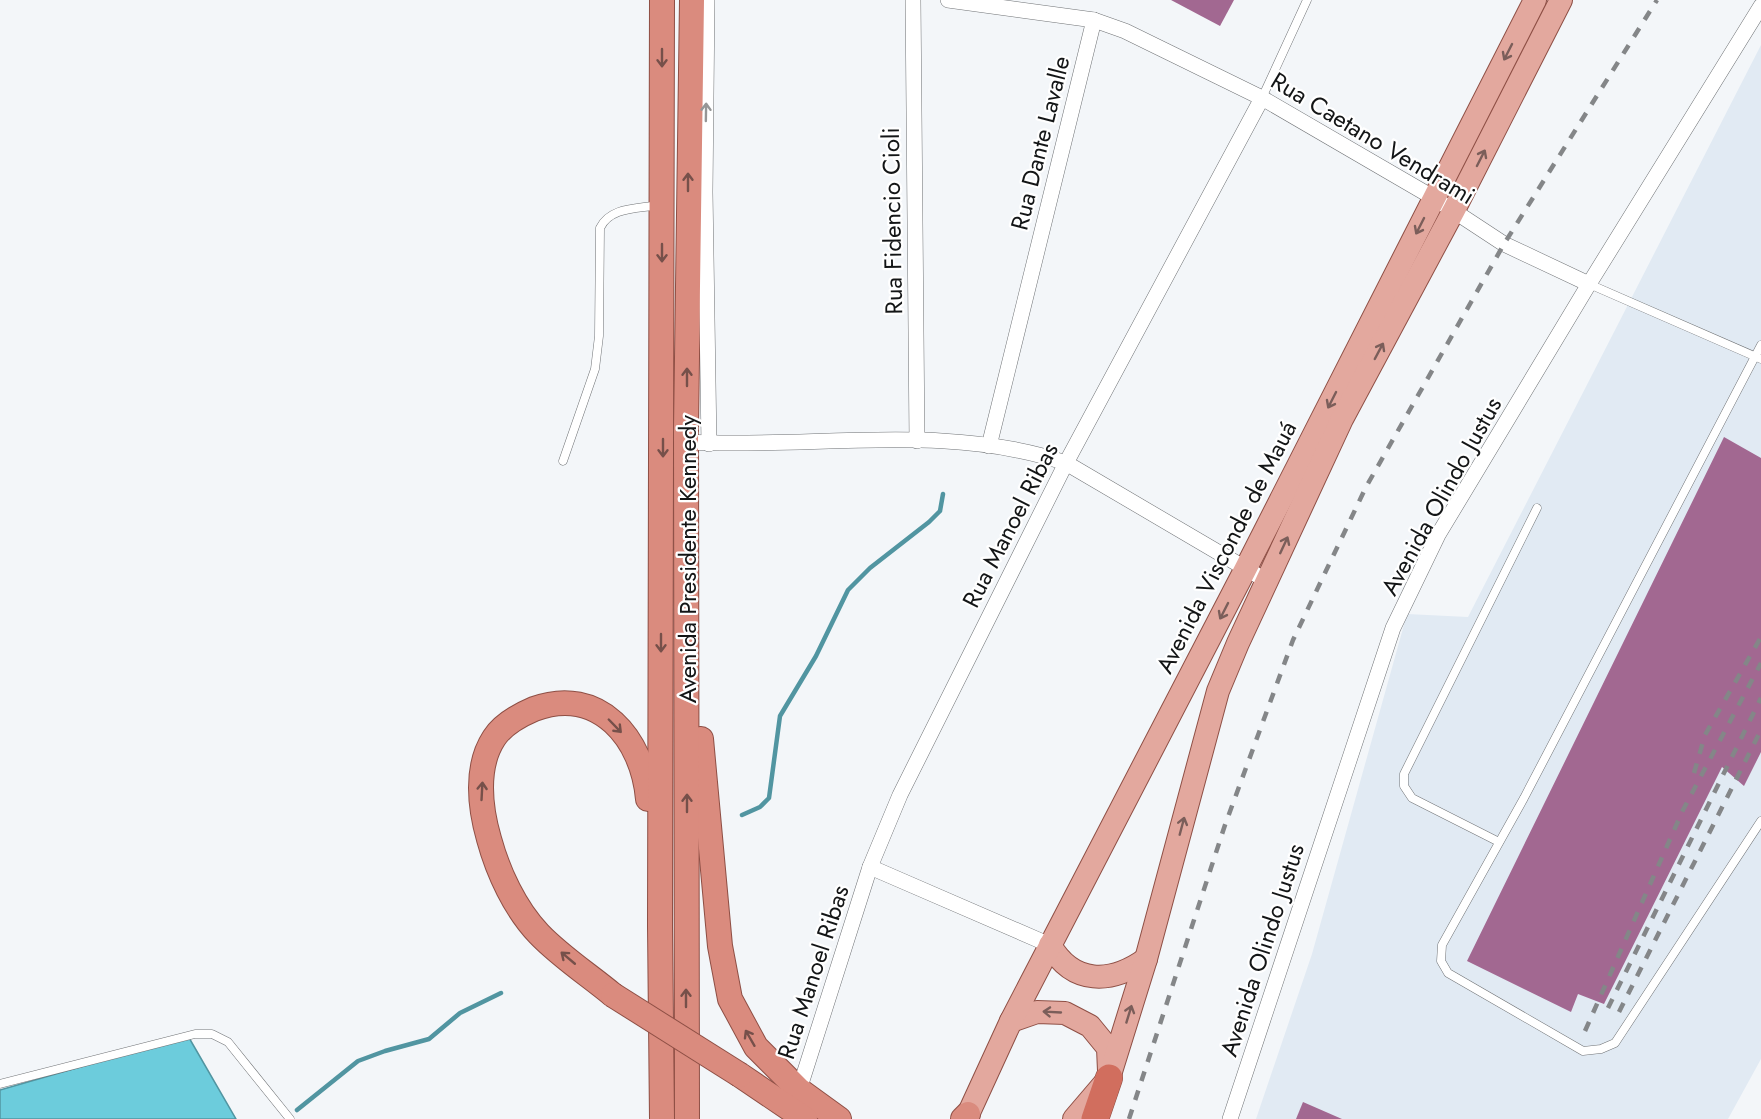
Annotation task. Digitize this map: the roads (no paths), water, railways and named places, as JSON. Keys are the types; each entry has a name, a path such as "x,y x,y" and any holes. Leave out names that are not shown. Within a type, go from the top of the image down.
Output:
{"highway":[{"name":"Avenida Presidente Kennedy","path":"662,0 660,926 662,1119"},
{"name":"Avenida Presidente Kennedy","path":"687,1119 688,527 698,443 692,0"},
{"path":"688,527 694,662 720,946 728,988 741,1022 756,1047 799,1090 839,1119"},
{"path":"660,926 646,774 635,749 612,721 583,703 549,704 519,715 494,737 483,768 481,810 494,858 515,901 539,934 613,995 805,1119"},
{"path":"1095,1119 1109,1078"}],"main road":[{"name":"Avenida Visconde de Mauá","path":"966,1117 1011,1021 1245,570 1535,0"},
{"name":"Avenida Visconde de Mauá","path":"1074,1119 1109,1078 1146,959 1218,691 1342,419 1454,210 1561,0"},
{"path":"1050,945 1065,965 1091,976 1111,977 1130,971 1146,959"},
{"path":"1011,1021 1037,1012 1065,1013 1090,1026 1108,1048 1109,1078"}],"street":[{"path":"707,0 705,192 698,443 917,441 989,446 1033,452 1066,463 1267,581"},
{"name":"Rua Fidencio Cioli","path":"913,0 917,441"},
{"name":"Rua Caetano Vendrami","path":"948,0 1094,20 1125,31 1262,98 1454,210 1504,244 1589,284"},
{"name":"Avenida Olindo Justus","path":"1230,1119 1394,627 1438,535 1589,284 1761,6"},
{"name":"Rua Dante Lavalle","path":"989,446 1094,20"},
{"name":"Rua Manoel Ribas","path":"799,1090 870,867 900,795 1066,463 1262,98"},
{"path":"870,867 1050,945"}],"lane":[{"name":"Rua Manoel Ribas","path":"1262,98 1307,0"},
{"path":"563,460 595,369 599,336 600,228 605,218 615,212 662,205"},
{"name":"Rua Caetano Vendrami","path":"1589,284 1758,357"},
{"path":"1761,345 1758,357 1442,945 1441,961 1448,974 1583,1052 1601,1049 1615,1043 1761,821"},
{"path":"1499,842 1412,798 1404,786 1404,774 1537,508"},
{"path":"0,1084 195,1035 212,1034 228,1042 291,1119"}],"water":[{"path":"188,1036 236,1119 0,1119 0,1090"}],"waterway":[{"path":"742,815 760,807 769,798 780,716 816,656 848,590 870,568 940,511 943,494"},
{"path":"297,1110 358,1061 429,1039 460,1013 501,993"}],"railway":[{"path":"1129,1119 1225,825 1293,640 1366,487 1504,244 1657,0"},
{"path":"1694,773 1705,735 1761,637"},
{"path":"1585,1031 1683,810 1761,663"},
{"path":"1608,1008 1761,698"},
{"path":"1619,1012 1761,730"}]}
